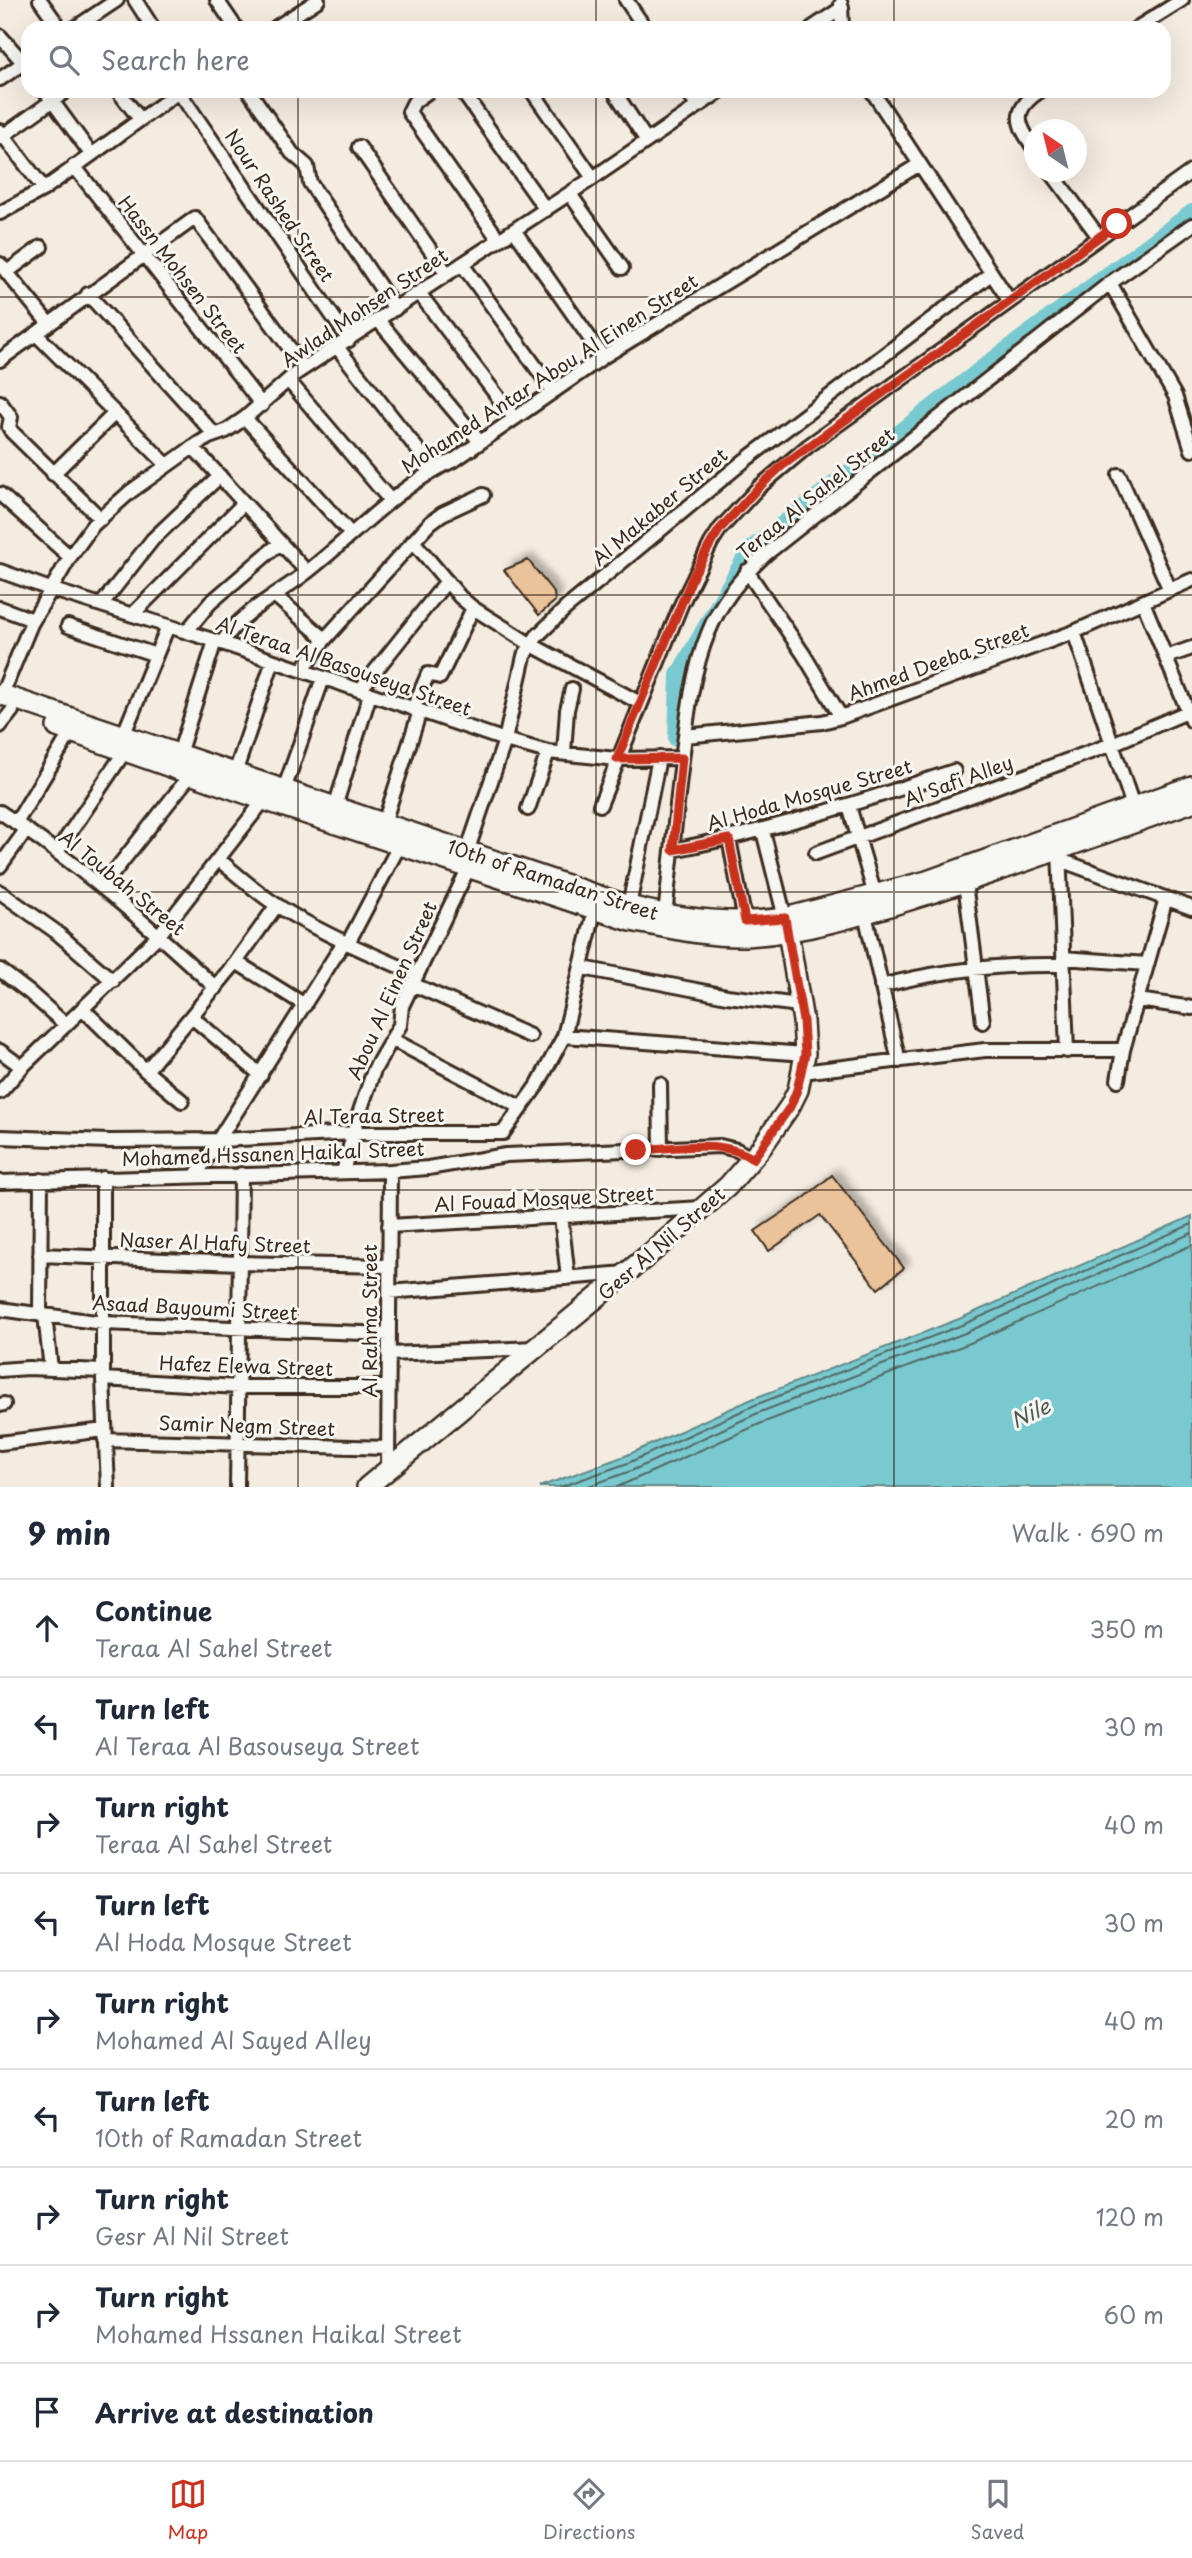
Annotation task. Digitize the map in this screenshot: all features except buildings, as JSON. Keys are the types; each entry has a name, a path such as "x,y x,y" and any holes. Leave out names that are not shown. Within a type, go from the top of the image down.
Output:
{"main road":[{"name":"10th of Ramadan Street","path":"3,706 71,732 178,754 384,822 468,859 631,921 688,931 743,936 927,881 1192,786"},
{"name":"10th of Ramadan Street","path":"3,706 124,743 192,774 400,844 468,859 665,915 787,925 865,914 1060,855 1192,802"},
{"name":"Gesr Al Nil Street","path":"367,1487 628,1273 753,1159 790,1107 804,1063 803,1021 787,925"}],"street":[{"path":"40,0 55,21"},
{"path":"86,21 117,0"},
{"path":"135,0 148,21"},
{"path":"217,0 231,21"},
{"path":"282,21 297,6 318,0"},
{"path":"626,0 640,21"},
{"path":"1148,21 1182,0"},
{"path":"821,21 841,4"},
{"path":"0,36 21,58"},
{"path":"0,79 21,67"},
{"path":"44,189 1,135 47,98"},
{"path":"50,98 91,154"},
{"path":"124,98 140,119"},
{"path":"0,213 44,189 170,98"},
{"name":"Nour Rashed Street","path":"185,98 343,343 433,469"},
{"path":"254,98 292,153 307,166 310,184 395,309"},
{"path":"419,98 410,106 412,117 499,240"},
{"path":"467,98 545,210"},
{"path":"537,98 593,178"},
{"path":"619,98 647,141"},
{"path":"692,98 697,106"},
{"name":"Awlad Mohsen Street","path":"3,706 33,620 50,589 86,533 130,492 193,447 245,418 304,368 570,194 709,98"},
{"path":"877,98 1009,300"},
{"path":"1024,133 1019,122 1020,111 1030,98"},
{"path":"359,147 447,274"},
{"name":"Mohamed Antar Abou Al Einen Street","path":"178,754 219,642 244,615 307,572 390,500 433,469 456,459 603,357 920,164"},
{"name":"Hassn Mohsen Street","path":"74,166 262,405"},
{"name":"Teraa Al Sahel Street","path":"600,804 693,576 711,543 733,515 766,480 808,446 1192,171"},
{"path":"1059,182 1099,237"},
{"path":"570,194 622,268"},
{"path":"0,360 143,254 192,220 197,220 304,368"},
{"name":"Teraa Al Sahel Street","path":"665,915 685,736 702,650 721,607 747,571 1110,283 1192,225"},
{"path":"514,230 603,357"},
{"path":"0,286 6,271 41,247"},
{"path":"462,264 553,391"},
{"path":"6,271 49,324"},
{"name":"Al Makaber Street","path":"468,859 505,740 524,656 530,644 566,608 744,461 991,274"},
{"path":"1110,283 1175,396 1192,450"},
{"path":"419,293 514,418"},
{"path":"88,294 214,434"},
{"path":"378,320 480,442"},
{"path":"36,334 167,465"},
{"path":"288,380 390,500"},
{"path":"0,402 11,417 5,431 101,519"},
{"path":"53,474 115,413"},
{"path":"245,418 351,534"},
{"path":"193,447 307,572"},
{"path":"1119,475 1170,590"},
{"path":"102,605 153,539 220,476"},
{"path":"0,494 70,556"},
{"path":"302,670 325,639 413,541 442,514 483,495"},
{"path":"132,615 244,503"},
{"path":"413,541 473,608 530,644 640,703"},
{"path":"186,632 210,603 280,543"},
{"name":"Al Teraa Al Basouseya Street","path":"0,571 548,752 617,759 682,758"},
{"path":"747,571 804,655 841,717"},
{"name":"Ahmed Deeba Street","path":"685,736 822,722 841,717 1074,632 1192,580"},
{"path":"335,807 365,692 447,581"},
{"path":"274,595 325,639"},
{"path":"1143,602 1191,714"},
{"path":"0,608 33,620"},
{"path":"384,822 428,674 440,677 473,608"},
{"path":"68,626 156,655"},
{"path":"57,852 124,743 168,626"},
{"path":"1074,632 1133,806"},
{"path":"1166,657 1192,648"},
{"path":"234,773 273,661"},
{"path":"284,790 323,678"},
{"path":"564,753 564,732 572,689"},
{"name":"Al Safi Alley","path":"816,853 1191,714"},
{"path":"0,866 71,732"},
{"path":"528,809 548,752"},
{"path":"629,906 659,758"},
{"name":"Al Hoda Mosque Street","path":"673,850 763,831 849,807 954,771"},
{"path":"102,887 192,774"},
{"path":"0,1092 159,935 264,800"},
{"path":"849,807 875,895"},
{"name":"Al Toubah Street","path":"0,813 102,887 216,988"},
{"path":"763,831 787,925"},
{"path":"729,839 745,921"},
{"path":"196,1175 346,943 400,844"},
{"path":"1067,1051 1060,855 1192,908"},
{"path":"218,859 277,905 414,979 530,1036"},
{"name":"Abou Al Einen Street","path":"343,1172 374,1070 400,1025 400,1009 468,859"},
{"path":"965,883 983,1022"},
{"path":"0,892 55,931 113,981"},
{"path":"1118,1080 1123,1051 1166,898"},
{"path":"146,1071 216,988 277,905"},
{"name":"Al Teraa Street","path":"0,1137 220,1140 354,1133 499,1133 506,1130 522,1108 552,1061 564,1036 583,968 595,909"},
{"path":"865,914 899,1062"},
{"path":"236,962 305,1005"},
{"path":"881,986 927,974 976,967 1063,962 1147,964"},
{"path":"583,968 727,996 799,1005"},
{"path":"0,970 66,1025"},
{"path":"1138,1000 1192,1008"},
{"path":"83,1009 146,1071 182,1101"},
{"path":"192,1018 261,1075"},
{"path":"564,1036 804,1063 899,1062 985,1050 1123,1051"},
{"path":"393,1040 522,1108"},
{"path":"0,1051 22,1068"},
{"path":"660,1084 661,1149"},
{"name":"Mohamed Hssanen Haikal Street","path":"0,1182 390,1171 428,1168 506,1155 720,1146 737,1150 753,1159"},
{"name":"Al Rahma Street","path":"388,1472 390,1171"},
{"path":"237,1487 242,1174"},
{"path":"103,1178 105,1487"},
{"path":"41,1180 40,1255 43,1315 51,1369"},
{"name":"Al Fouad Mosque Street","path":"389,1226 702,1208"},
{"path":"561,1216 568,1278"},
{"name":"Naser Al Hafy Street","path":"40,1255 389,1266"},
{"path":"389,1292 628,1273"},
{"name":"Asaad Bayoumi Street","path":"0,1309 103,1323 389,1334"},
{"path":"388,1354 537,1348"},
{"name":"Hafez Elewa Street","path":"0,1370 51,1369 238,1387 388,1387"},
{"name":"Samir Negm Street","path":"0,1443 104,1435 236,1444 388,1448"}],"water":[{"name":"Nile","path":"1192,1216 1192,1487 539,1487 625,1456 752,1399 959,1319"}],"waterway":[{"path":"676,739 678,675 749,550 988,363 1192,212"}],"route":[{"path":"636,1150 720,1146 737,1150 753,1159 790,1107 797,1090 805,1054 803,1021 785,918 745,921 729,839 673,850 682,758 617,759 693,576 720,529 783,465 1117,224"}]}
